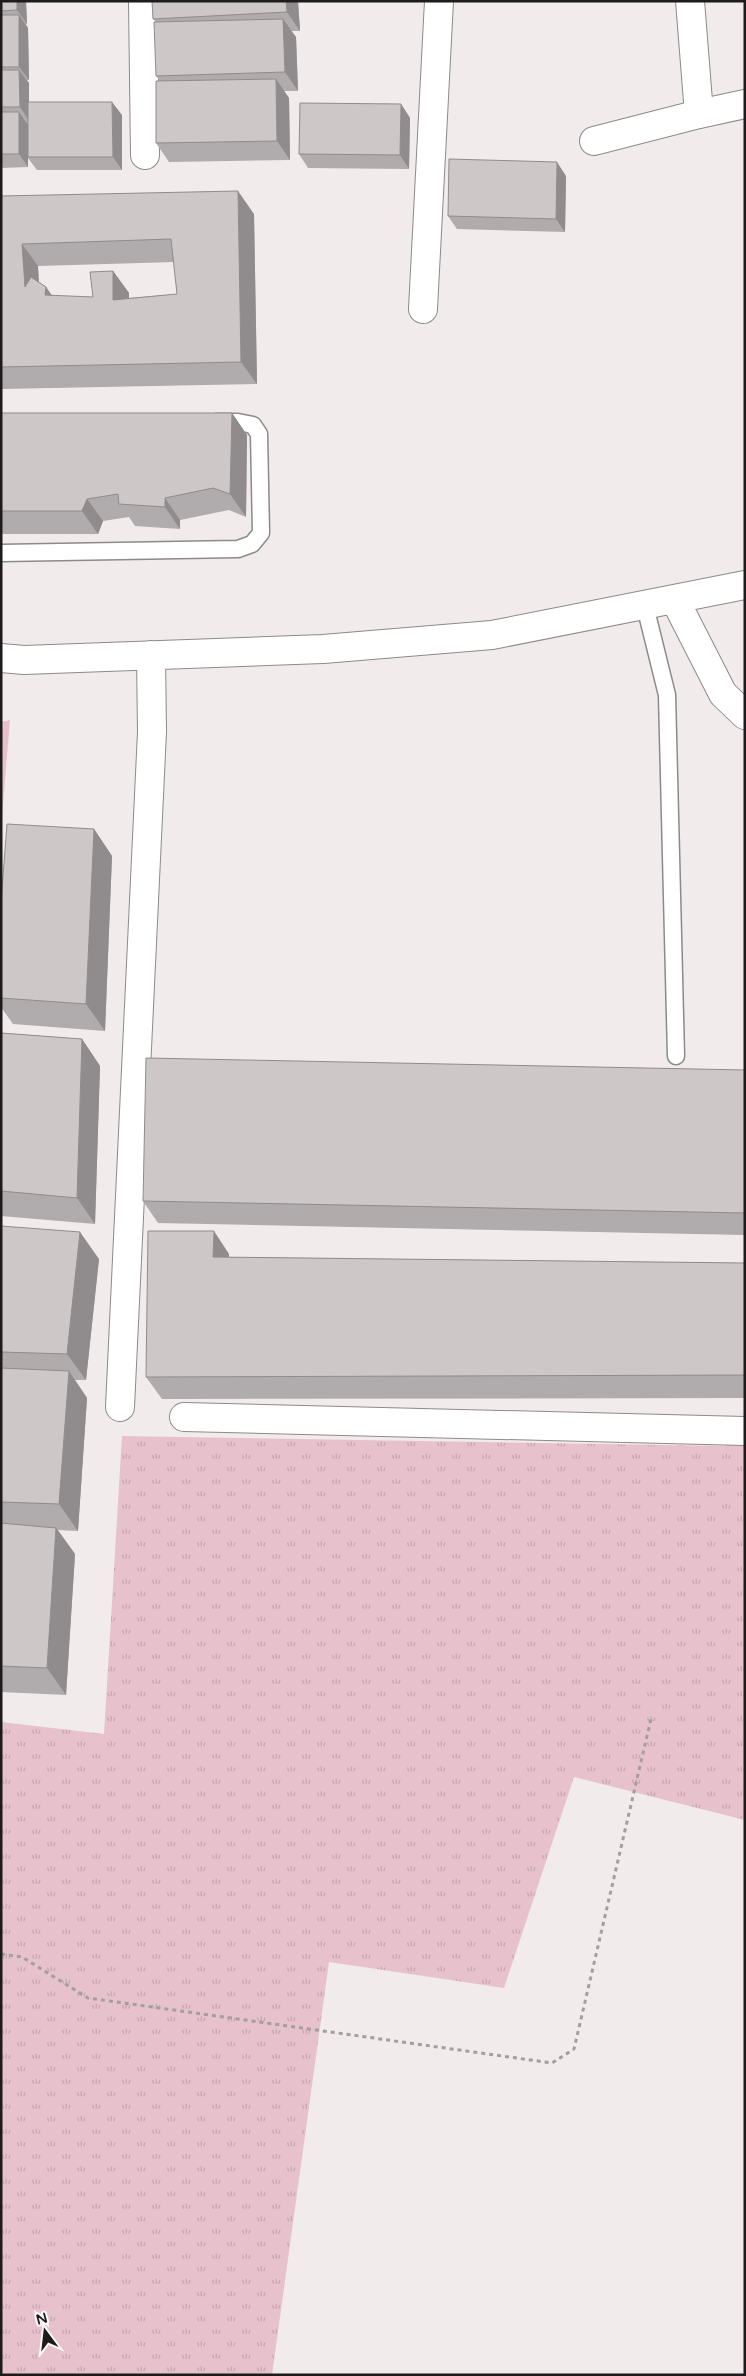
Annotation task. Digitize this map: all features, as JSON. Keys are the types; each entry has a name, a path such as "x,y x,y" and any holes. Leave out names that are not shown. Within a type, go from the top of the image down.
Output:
{"street":[{"path":"143,1 145,155"},
{"path":"424,309 439,1"},
{"path":"690,1 699,114"},
{"path":"594,141 745,104"},
{"path":"1,658 24,660 323,649 492,635 745,585"},
{"path":"675,600 723,694 745,715"},
{"path":"120,1407 152,732 151,655"},
{"path":"184,1417 745,1432"}],"lane":[{"path":"1,553 238,549 252,544 261,533 259,434 253,425 238,422 198,422"},
{"path":"646,606 668,695 676,1056"}],"path":[{"path":"1,1954 22,1957 88,1998 552,2063 574,2049 651,1719"}],"green space":[{"path":"10,720 1,828 1,722"},
{"path":"122,1436 725,1446 745,1436 745,1820 574,1777 504,1988 329,1962 272,2375 1,2375 1,1722 104,1734"}],"building":[{"path":"1,1 17,1 17,10 1,11"},
{"path":"152,1 286,1 287,12 153,19"},
{"path":"1,15 19,15 19,67 1,67"},
{"path":"283,19 285,72 156,76 154,22"},
{"path":"1,70 19,70 20,107 1,107"},
{"path":"276,79 277,141 156,143 156,81"},
{"path":"28,102 112,102 113,157 28,157"},
{"path":"300,103 401,104 400,155 299,154"},
{"path":"1,112 19,112 19,154 1,154"},
{"path":"449,159 557,162 556,219 448,216"},
{"path":"238,191 241,362 1,367 1,196","holes":["171,239 177,294 113,300 113,271 90,272 93,297 45,295 46,287 31,277 25,287 22,244"]},
{"path":"1,413 232,413 230,494 213,488 165,498 165,507 119,504 118,494 87,499 82,511 1,511"},
{"path":"7,824 94,829 86,1004 1,998 1,902"},
{"path":"1,1033 82,1039 77,1198 1,1191"},
{"path":"146,1058 745,1070 745,1213 143,1201"},
{"path":"1,1226 80,1232 67,1354 1,1352"},
{"path":"148,1231 214,1231 213,1257 745,1263 745,1375 146,1377"},
{"path":"1,1368 69,1371 59,1504 1,1502"},
{"path":"1,1523 56,1528 47,1668 1,1666"}]}
